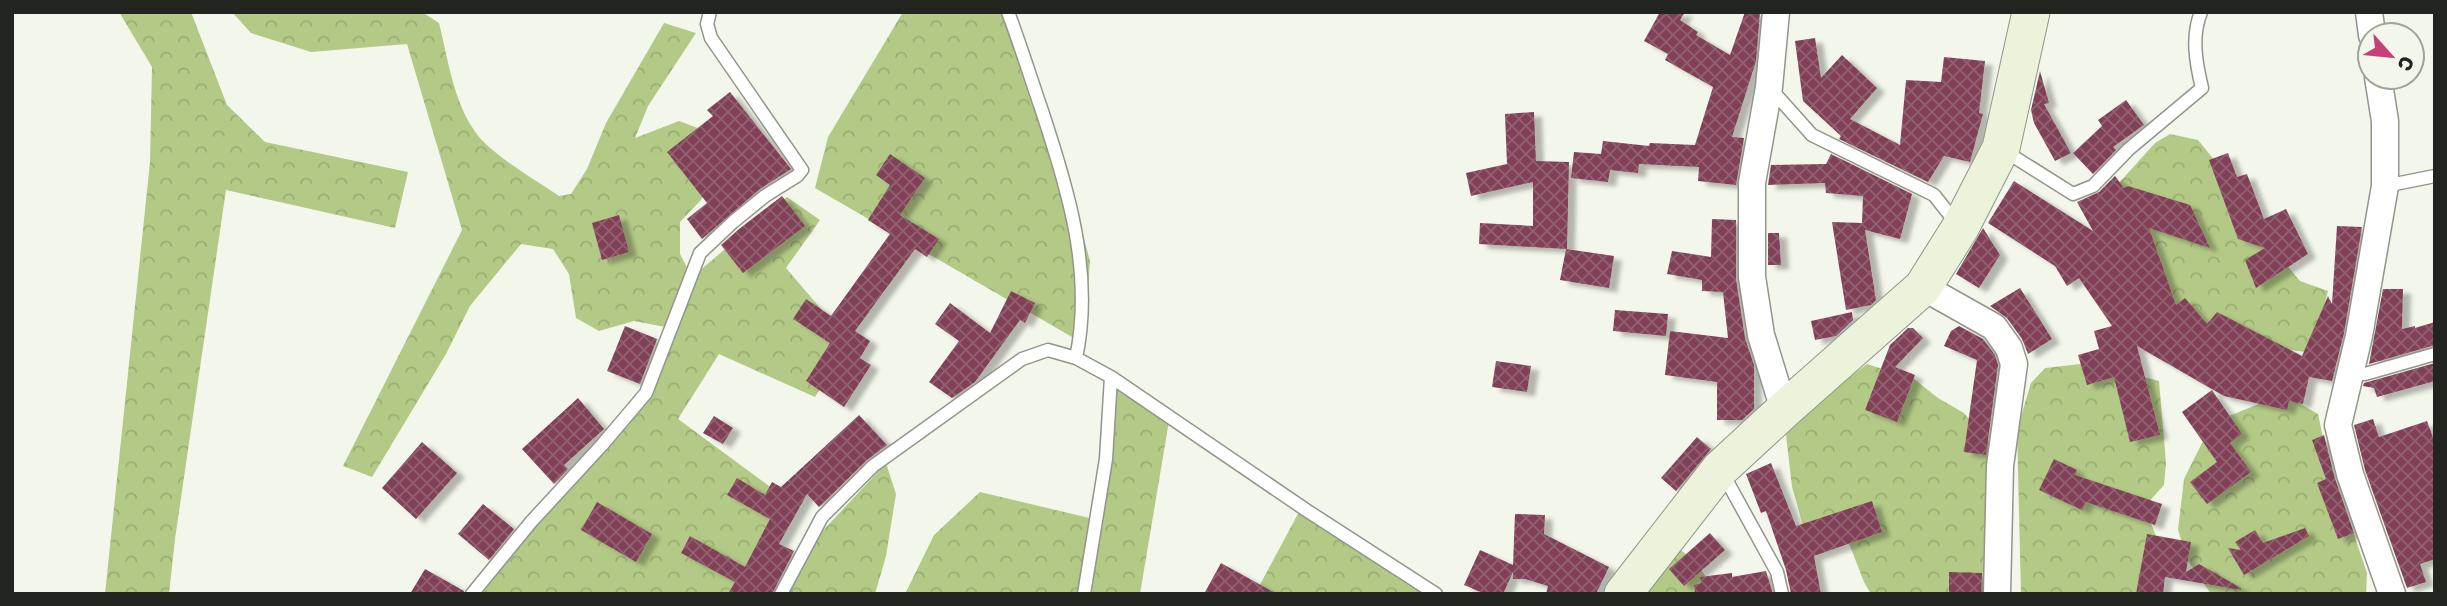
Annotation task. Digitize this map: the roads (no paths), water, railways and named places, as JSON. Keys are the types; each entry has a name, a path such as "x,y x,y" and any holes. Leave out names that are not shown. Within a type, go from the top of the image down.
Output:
{"street":[{"path":"1776,12 1769,87 1752,183 1752,277 1760,335 1784,410"},
{"path":"1623,594 1720,469 1923,287 1960,228 2001,148 2031,12"},
{"path":"2380,91 2385,121 2385,186 2369,284 2338,425 2350,474 2392,594"},
{"path":"1923,287 1994,327 2009,348 2014,364 2000,466 1997,594"}],"lane":[{"path":"472,594 531,522 603,445 646,393 700,253 733,222 802,170 711,38 707,24 710,12"},
{"path":"1008,12 1067,192 1081,264 1081,335 1076,358"},
{"path":"2001,148 2073,194 2093,186 2129,149 2202,88 2197,67 2195,30 2201,12"},
{"path":"1769,87 1812,135 1934,195 1960,228"},
{"path":"2385,186 2435,176"},
{"path":"781,594 822,517 873,466 1021,359 1048,350 1076,358 1111,377 1306,510 1436,594"},
{"path":"2351,374 2365,374 2435,354"},
{"path":"1084,594 1106,459 1111,377"},
{"path":"1720,469 1777,572 1782,594"}]}
